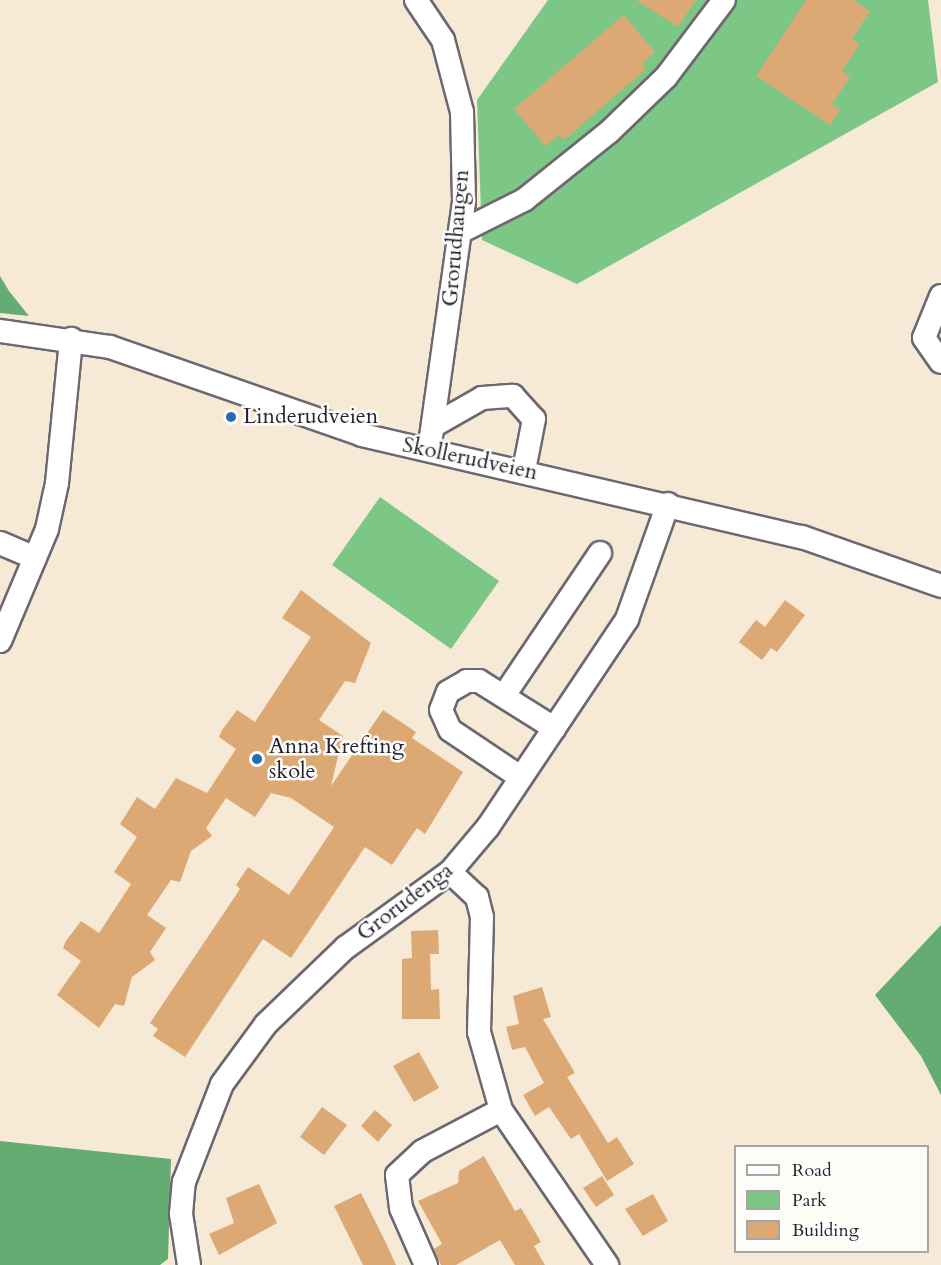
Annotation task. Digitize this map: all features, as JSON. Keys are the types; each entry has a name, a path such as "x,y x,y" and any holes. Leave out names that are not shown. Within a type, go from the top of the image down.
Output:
{"street":[{"name":"Grorudhaugen","path":"416,0 443,40 460,89 460,232 429,450"},
{"path":"460,232 524,200 609,132 666,77 724,0"},
{"path":"941,296 924,338 941,362"},
{"name":"Skollerudveien","path":"0,330 71,339 136,356 315,422 802,537 941,586"},
{"path":"0,641 35,558 57,483 71,339"},
{"path":"433,426 482,398 513,396 534,419 524,470"},
{"name":"Grorudenga","path":"189,1265 181,1214 184,1182 208,1111 237,1060 345,948 450,872 520,777 627,619 668,504"},
{"path":"0,543 35,558"},
{"path":"505,694 600,553"},
{"path":"520,777 450,730 441,710 448,692 467,681 505,694 554,728"},
{"path":"450,872 477,897 482,917 479,1032 501,1110 607,1265"},
{"path":"426,1265 401,1208 397,1175 423,1151 501,1110"}],"green space":[{"path":"548,0 928,0 938,82 577,284 482,240 477,100"},
{"path":"0,276 9,291 29,316 0,313"},
{"path":"380,497 499,581 451,649 332,565"},
{"path":"941,925 941,1095 921,1056 875,995"},
{"path":"0,1141 171,1159 168,1259 160,1265 0,1265"}],"building":[{"path":"636,0 696,0 678,27"},
{"path":"806,0 853,0 870,11 852,39 860,44 842,71 850,77 832,104 840,110 830,125 756,76"},
{"path":"624,15 655,52 642,64 646,69 564,140 559,135 546,146 514,109"},
{"path":"301,590 371,643 355,683 345,681 319,720 343,736 331,786 383,710 416,732 412,738 463,772 425,834 417,828 392,865 365,847 291,958 263,939 185,1057 153,1036 158,1029 150,1023 240,889 236,885 248,867 289,895 334,827 291,798 271,793 255,817 226,798 206,828 212,836 191,851 180,882 171,880 147,915 166,928 150,952 155,960 132,977 124,1006 115,1004 99,1028 57,995 81,961 63,948 66,941 81,921 99,933 131,884 114,872 137,837 120,824 137,797 155,809 176,778 207,793 236,749 219,737 222,730 237,710 255,722 311,637 282,618"},
{"path":"785,600 805,615 777,652 771,648 762,660 739,642 756,620 765,627"},
{"path":"438,930 439,954 430,954 431,990 439,989 440,1019 402,1019 402,959 412,958 411,931"},
{"path":"542,987 551,1017 543,1019 575,1073 567,1077 608,1143 617,1137 634,1164 607,1181 579,1134 571,1139 549,1107 535,1116 523,1095 544,1083 525,1047 512,1050 506,1027 519,1024 513,996"},
{"path":"419,1052 439,1088 414,1102 393,1066"},
{"path":"322,1107 347,1125 324,1155 300,1137"},
{"path":"375,1110 392,1125 378,1142 361,1126"},
{"path":"484,1156 515,1211 521,1208 541,1242 534,1246 545,1265 515,1265 500,1240 456,1265 441,1265 434,1249 442,1244 418,1201 458,1183 459,1171"},
{"path":"602,1176 614,1195 596,1207 583,1188"},
{"path":"259,1184 277,1223 219,1255 209,1234 234,1223 226,1198"},
{"path":"361,1193 396,1265 363,1265 334,1206"},
{"path":"653,1194 668,1221 643,1236 625,1209"}],"place":[{"name":"Linderudveien","path":"231,417"},
{"name":"Anna Krefting skole","path":"257,759"}]}
